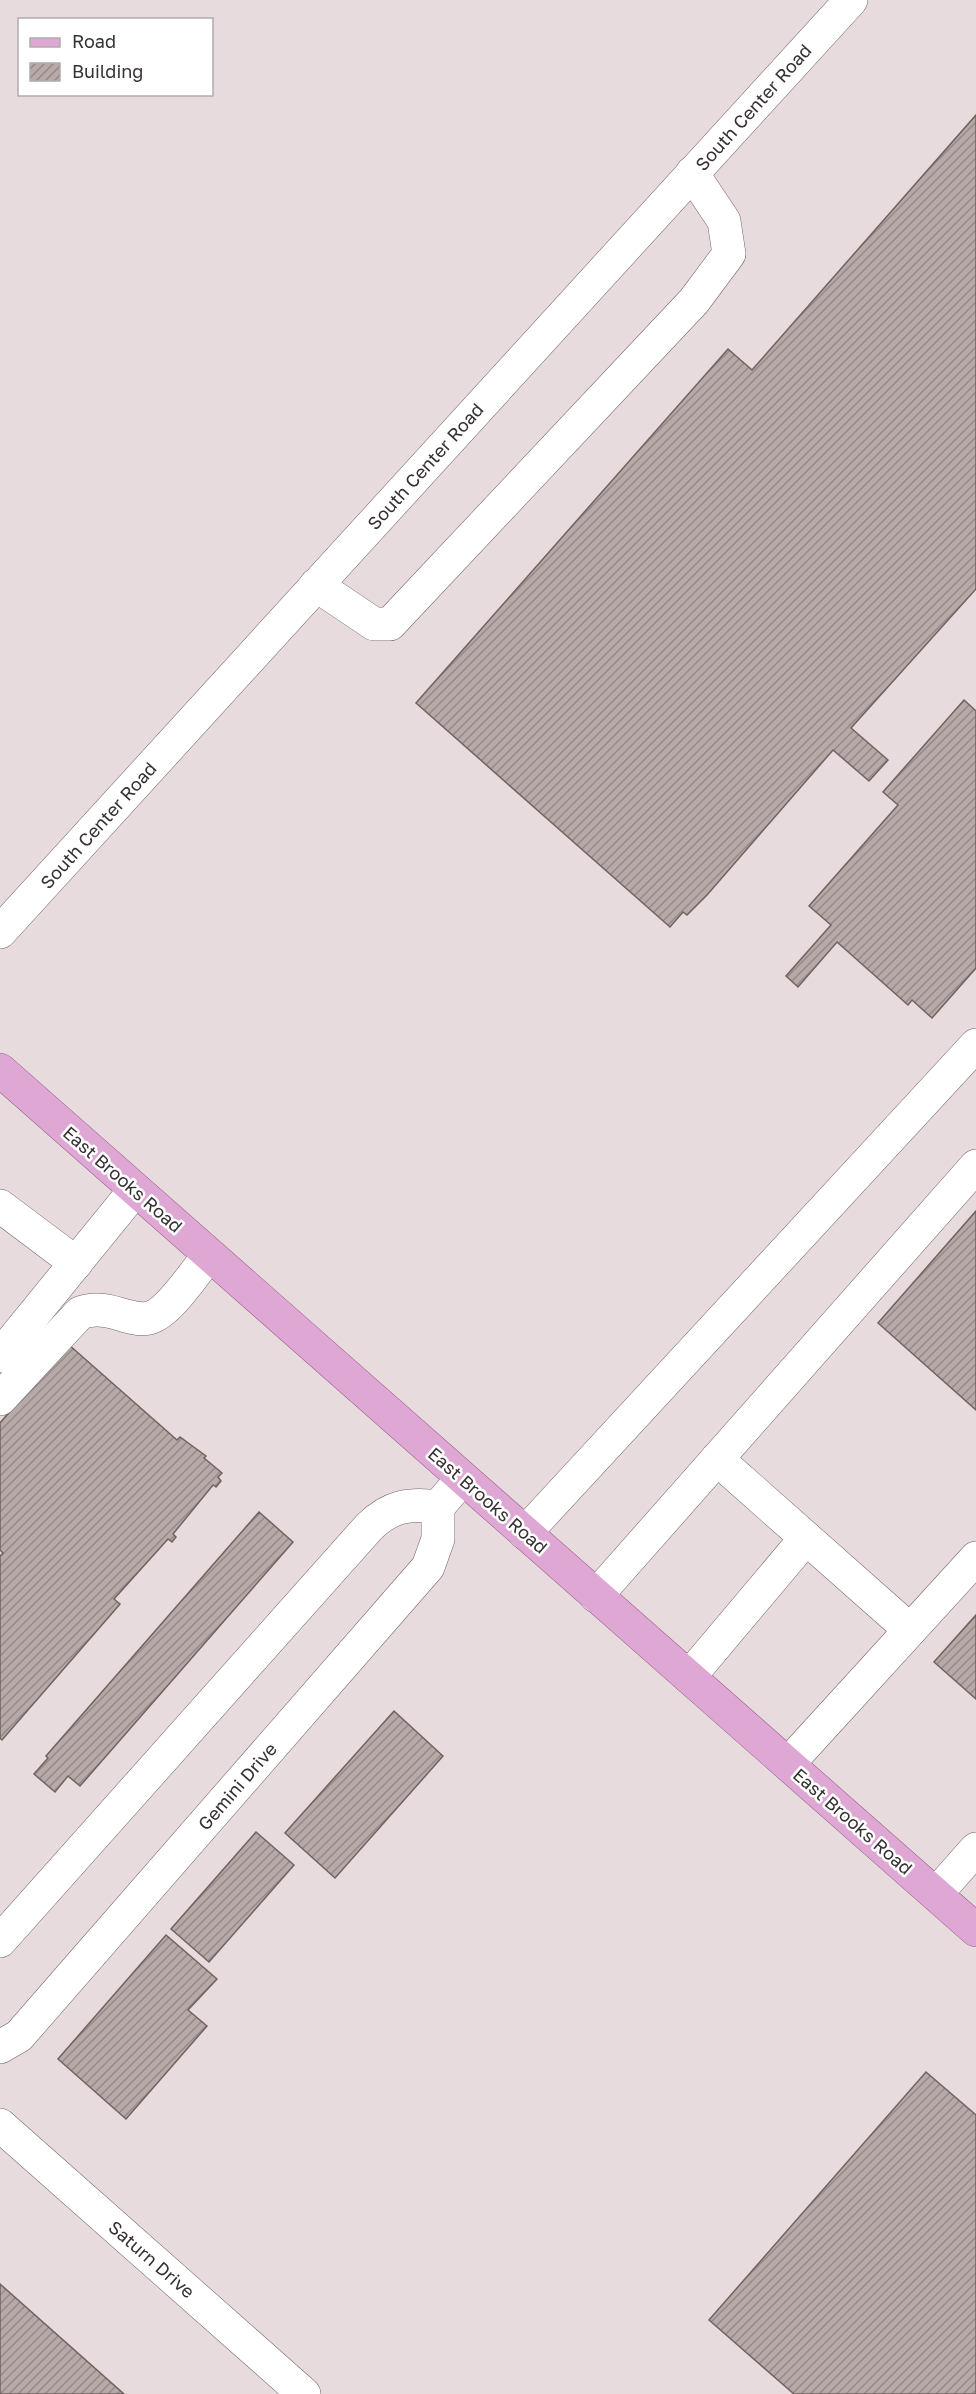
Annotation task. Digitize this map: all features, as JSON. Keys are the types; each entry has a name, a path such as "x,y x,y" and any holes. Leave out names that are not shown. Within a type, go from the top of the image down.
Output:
{"main road":[{"name":"East Brooks Road","path":"0,1070 976,1930"}],"street":[{"name":"South Center Road","path":"0,932 851,0"},
{"path":"316,585 374,624 390,624 694,301 729,254 724,221 692,173"},
{"path":"525,1533 976,1045"},
{"path":"596,1596 976,1166"},
{"path":"0,1356 135,1190"},
{"path":"0,1206 68,1274 90,1309"},
{"path":"0,1400 72,1320 90,1309 138,1319 151,1318 164,1310 209,1255"},
{"path":"717,1459 910,1630"},
{"path":"0,1941 369,1527 391,1509 421,1504 438,1507 462,1479"},
{"name":"Gemini Drive","path":"0,2048 19,2036 428,1568 438,1539 438,1507"},
{"path":"689,1677 806,1538"},
{"path":"788,1764 976,1558"},
{"path":"936,1894 976,1849"},
{"name":"Saturn Drive","path":"0,2125 304,2394"}],"building":[{"path":"976,115 976,589 851,728 888,760 869,781 833,750 707,895 687,915 683,912 670,927 416,703 728,349 752,370"},
{"path":"964,700 976,711 976,968 932,1018 912,1000 908,1005 837,942 798,987 786,976 831,925 809,906 898,805 883,792"},
{"path":"976,1211 976,1410 878,1323"},
{"path":"68,1344 177,1440 180,1437 206,1456 204,1458 222,1473 218,1477 221,1481 216,1487 213,1485 173,1534 176,1537 172,1542 168,1539 114,1599 120,1604 2,1740 0,1738 0,1556 3,1553 0,1550 0,1423"},
{"path":"259,1512 293,1542 80,1786 68,1776 55,1792 34,1774 48,1758 46,1756"},
{"path":"976,1615 976,1699 934,1662"},
{"path":"394,1711 443,1756 335,1878 285,1833"},
{"path":"256,1832 294,1865 209,1962 171,1929"},
{"path":"166,1935 217,1979 188,2010 207,2026 126,2119 58,2059"},
{"path":"926,2072 976,2115 976,2394 794,2394 709,2320"},
{"path":"0,2284 124,2394 0,2394"}]}
